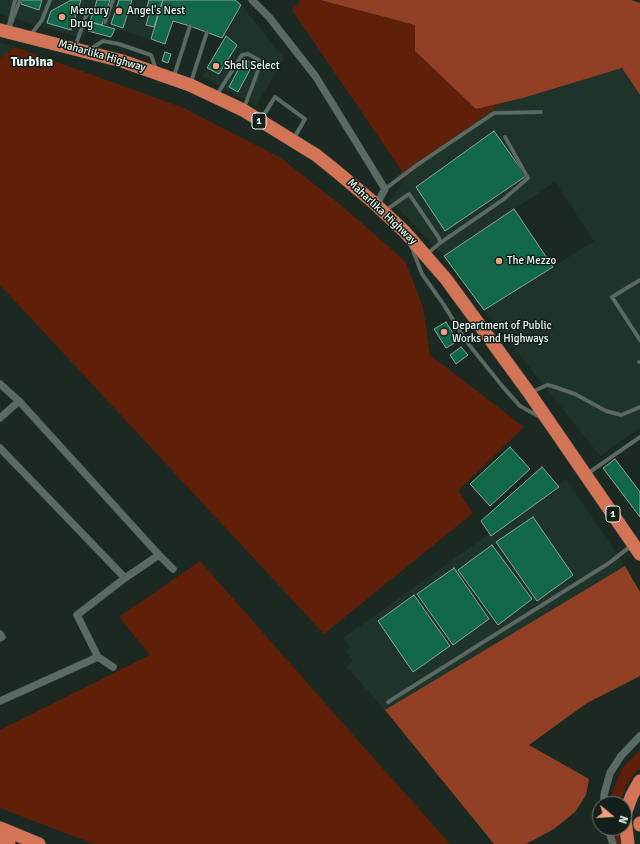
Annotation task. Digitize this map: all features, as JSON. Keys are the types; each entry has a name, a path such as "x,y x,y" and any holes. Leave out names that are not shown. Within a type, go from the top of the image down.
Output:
{"highway":[{"name":"Maharlika Highway","path":"4,31 81,49 173,78 216,96 243,110 326,162 380,208 405,232 446,279 530,394 637,549"},
{"path":"628,844 625,820 626,811 632,795 640,781"},
{"path":"0,828 38,844"},
{"path":"0,840 9,844"}],"street":[{"path":"252,0 269,17 316,77 385,189 380,208"},
{"path":"0,384 19,401 173,569"},
{"path":"0,418 19,401"},
{"path":"0,448 125,578"},
{"path":"113,667 98,657 77,615 125,578 159,555"},
{"path":"0,634 2,637 0,638"},
{"path":"0,701 98,657"},
{"path":"604,796 610,773 621,756 640,736"}],"lane":[{"path":"4,31 15,0"},
{"path":"4,31 12,23 20,0"},
{"path":"30,36 42,20 50,0"},
{"path":"105,22 113,0"},
{"path":"81,49 86,16 91,10 109,8"},
{"path":"173,78 190,26"},
{"path":"190,85 207,32"},
{"path":"216,96 242,55 248,54 259,60 259,68 243,110"},
{"path":"260,121 275,97 305,119 292,141"},
{"path":"385,189 417,165 494,113 541,112"},
{"path":"426,255 440,243 504,199 528,178 505,137"},
{"path":"380,208 409,194 440,238 440,243"},
{"path":"405,232 422,274 444,305 466,341 520,406 549,422"},
{"path":"640,280 612,297 640,340"},
{"path":"530,394 547,385 575,394 606,411 622,415 640,407"},
{"path":"586,474 640,437"},
{"path":"388,702 609,563 637,549"}],"shaded area":[{"path":"0,0 163,0 151,39 90,22 83,38 0,14"},
{"path":"301,0 320,0 415,25 457,90 476,109 500,104 409,174 405,179 399,167 292,10"},
{"path":"320,0 631,0 640,3 640,95 622,68 523,98 476,109 415,51 415,25"},
{"path":"242,6 284,58 256,106 203,77"},
{"path":"0,43 15,47 0,58"},
{"path":"15,47 184,108 281,158 342,206 405,261 423,307 430,355 524,427 458,491 473,513 324,634 0,285 0,58"},
{"path":"622,68 640,95 640,428 600,456 484,310 594,241 555,182 444,256 390,200 409,174 500,104"},
{"path":"566,479 625,566 385,710 347,667 353,661 346,651 350,647 343,638"},
{"path":"200,561 450,844 94,844 0,808 0,730 150,655 119,617"},
{"path":"625,566 640,592 640,676 587,703 529,745 589,779 586,795 575,812 554,829 526,844 494,844 385,710"},
{"path":"640,750 640,768 632,776 622,796 612,796 612,793 622,768"},
{"path":"614,836 620,836 620,844 616,844"}],"building":[{"path":"22,0 42,0 39,10 21,4"},
{"name":"Mercury Drug","path":"71,0 81,0 71,30 47,23 51,11"},
{"path":"97,0 110,0 102,25 90,22"},
{"path":"119,0 132,0 123,28 111,24"},
{"path":"149,0 163,0 159,11 147,7"},
{"path":"163,0 235,0 241,5 222,38 173,21 165,44 151,39"},
{"path":"150,11 158,14 154,27 146,25"},
{"path":"90,22 115,29 111,37 88,31"},
{"path":"226,36 237,45 219,74 207,68"},
{"path":"165,52 171,54 168,63 162,61"},
{"path":"244,59 253,64 238,92 229,87"},
{"path":"494,131 526,176 445,231 416,187"},
{"name":"The Mezzo","path":"514,209 553,267 484,310 444,256"},
{"path":"446,322 458,341 446,348 434,329"},
{"path":"461,347 468,355 456,364 450,355"},
{"path":"510,447 530,469 490,506 470,484"},
{"path":"615,459 640,492 640,517 603,468"},
{"path":"542,467 559,487 491,536 481,521"},
{"path":"533,517 573,575 537,601 496,542"},
{"path":"492,545 532,599 498,625 458,570"},
{"path":"454,568 489,619 453,645 417,594"},
{"path":"414,595 450,646 413,672 378,621"}],"place":[{"name":"Angel's Nest","path":"119,11"},
{"name":"Mercury Drug","path":"62,17"},
{"name":"Shell Select","path":"216,66"},
{"name":"The Mezzo","path":"499,261"},
{"name":"Department of Public Works and Highways","path":"444,332"}],"district":[{"name":"Turbina","path":"32,63"}]}
